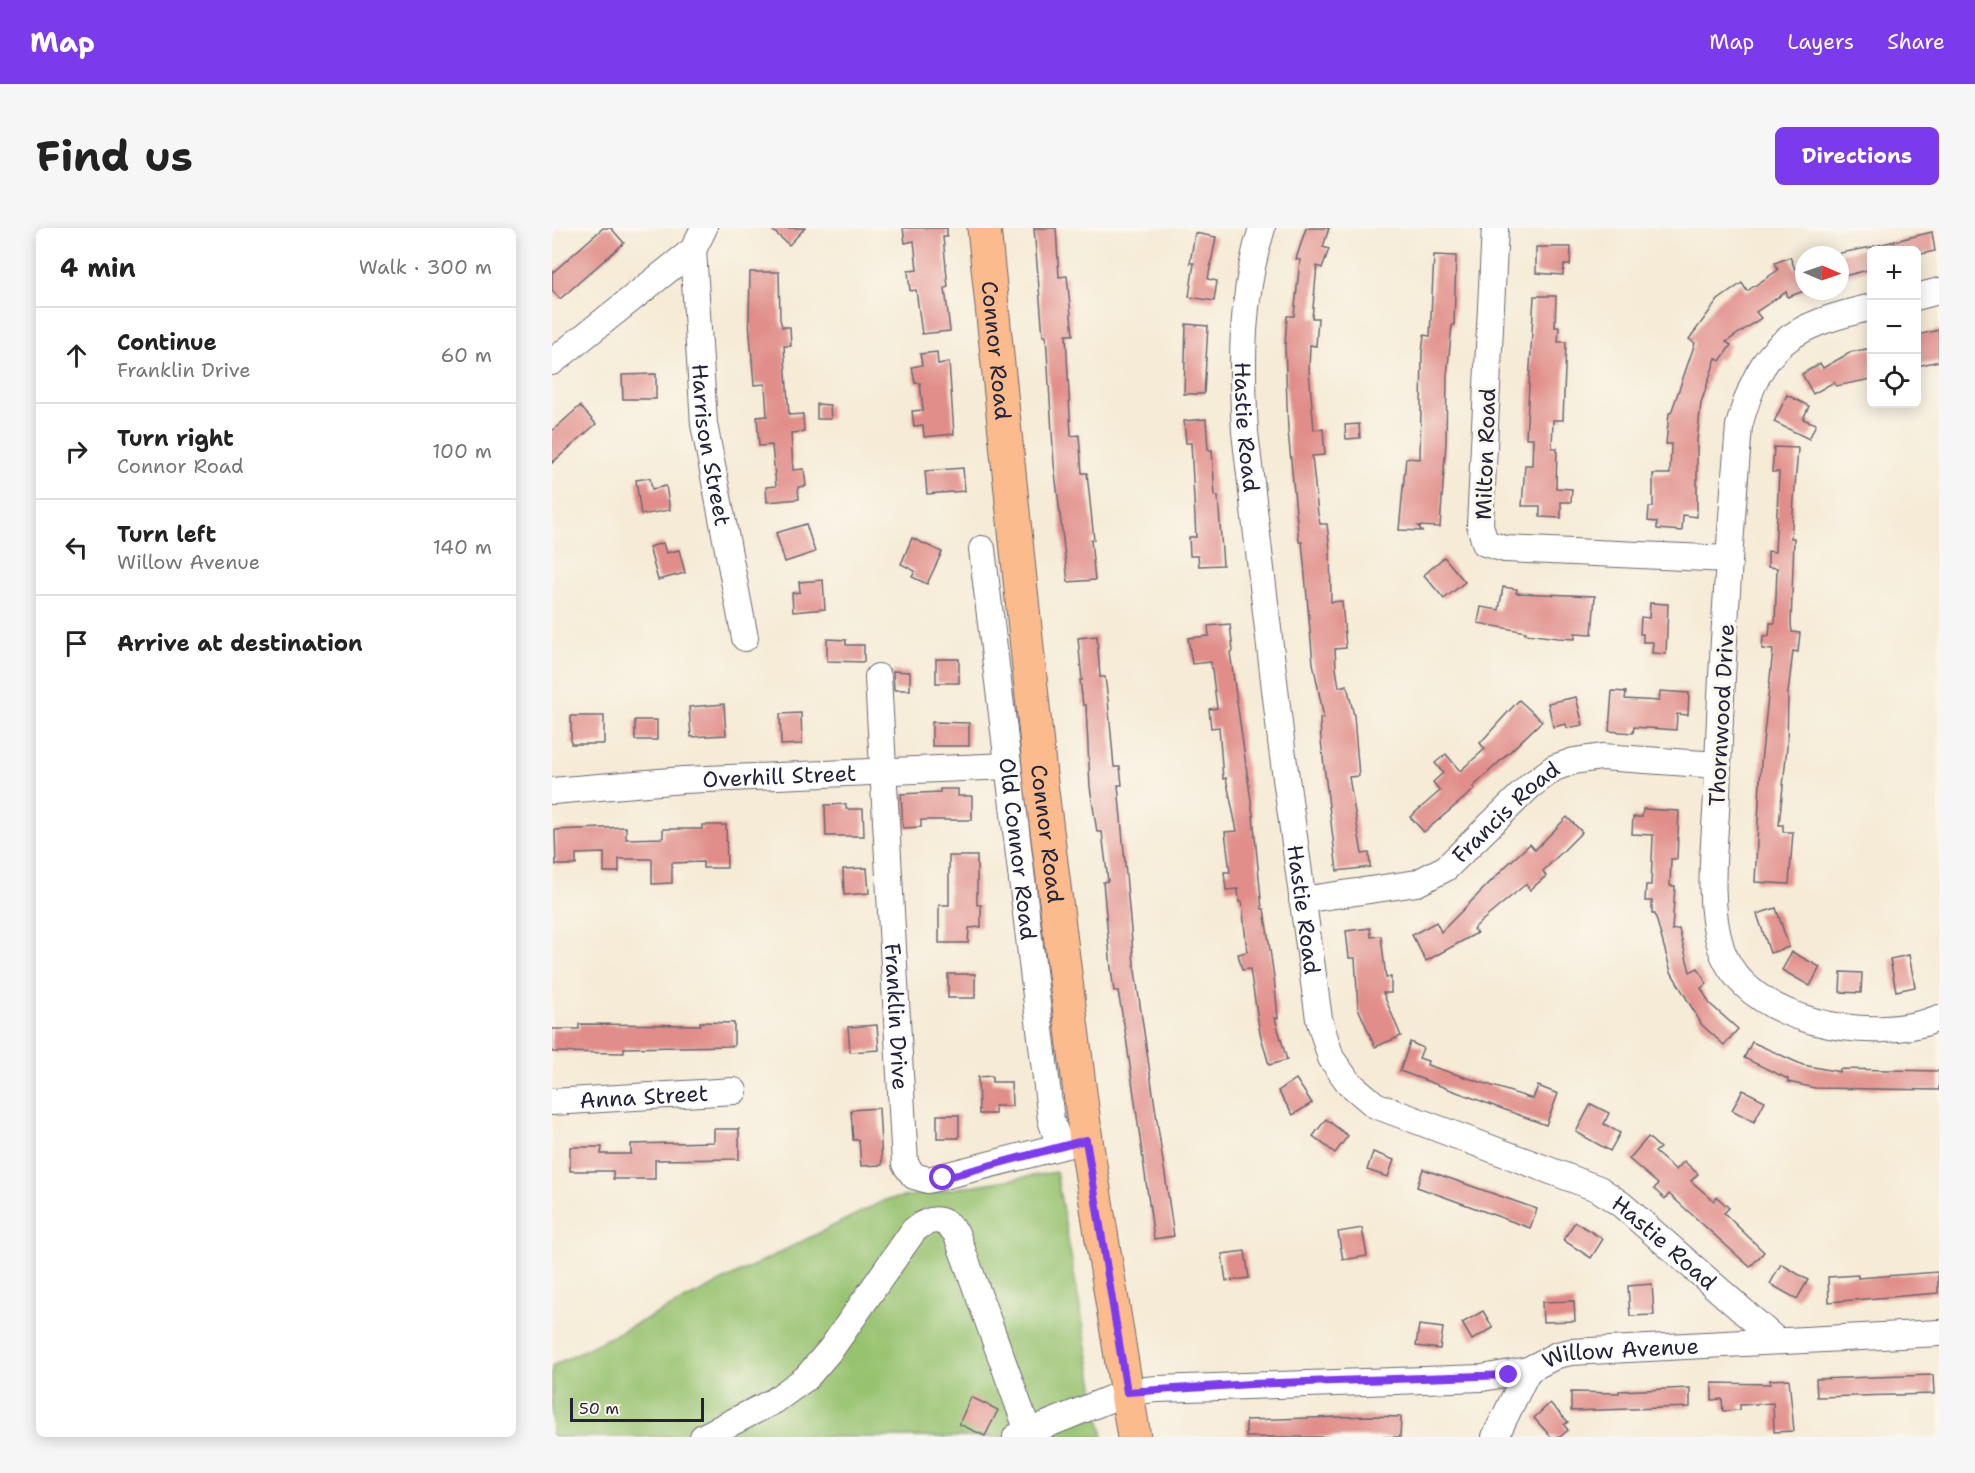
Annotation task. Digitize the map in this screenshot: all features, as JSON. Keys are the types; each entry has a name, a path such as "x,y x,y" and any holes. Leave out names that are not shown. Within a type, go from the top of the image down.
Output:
{"main road":[{"name":"Connor Road","path":"984,228 1039,764 1073,1143 1127,1392 1134,1437"}],"street":[{"name":"Hastie Road","path":"1262,228 1247,299 1241,365 1245,432 1302,900 1319,1019 1331,1058 1348,1082 1375,1105 1599,1189 1622,1205 1776,1340"},
{"name":"Milton Road","path":"1495,228 1480,525 1485,543 1505,549 1729,559"},
{"path":"552,362 698,239"},
{"name":"Harrison Street","path":"698,239 704,424 745,638"},
{"path":"1921,296 1939,291"},
{"name":"Thornwood Drive","path":"1867,308 1825,318 1791,335 1767,358 1749,388 1738,426 1718,765 1714,920 1722,950 1738,978 1762,999 1789,1015 1820,1023 1858,1028 1901,1027 1939,1018"},
{"name":"Old Connor Road","path":"982,549 1051,1120 1073,1143"},
{"name":"Franklin Drive","path":"878,677 904,1164 914,1176 928,1180 1073,1143"},
{"name":"Francis Road","path":"1302,900 1417,883 1446,868 1530,786 1554,768 1574,761 1602,757 1718,765"},
{"name":"Overhill Street","path":"552,791 683,780 1008,766"},
{"name":"Anna Street","path":"552,1102 734,1091"},
{"path":"703,1437 774,1401 806,1378 831,1348 914,1230 927,1220 938,1219 948,1223 956,1233 1022,1434"},
{"name":"Willow Avenue","path":"1022,1434 1127,1392 1251,1384 1482,1378 1528,1370 1557,1355 1571,1352 1939,1333"},
{"path":"1495,1437 1528,1370"}],"green space":[{"path":"1056,1172 1103,1437 552,1437 552,1366 885,1200"}],"building":[{"path":"603,228 611,228 624,243 560,299 552,290 552,273"},
{"path":"770,228 805,228 789,245"},
{"path":"903,228 947,228 947,237 943,237 950,331 922,334 916,290 910,291 908,271 917,270 914,241 905,243"},
{"path":"1034,228 1056,228 1059,277 1067,276 1073,335 1066,335 1071,436 1079,435 1082,473 1087,473 1094,540 1091,540 1095,580 1068,582 1054,464 1046,336 1043,336"},
{"path":"1306,228 1329,228 1323,247 1329,249 1322,268 1317,266 1312,318 1318,318 1316,346 1310,345 1309,371 1314,430 1323,429 1325,455 1312,456 1320,524 1327,524 1331,602 1342,601 1346,648 1335,649 1336,668 1339,687 1347,685 1354,716 1359,776 1349,777 1362,854 1369,853 1370,867 1337,871 1321,741 1320,718 1324,718 1313,663 1302,542 1299,542 1288,431 1285,346 1287,316 1294,316 1300,260 1296,259"},
{"path":"1932,232 1935,251 1921,254 1921,246 1874,246"},
{"path":"1195,233 1216,237 1208,279 1217,281 1214,301 1189,297 1194,263 1190,263"},
{"path":"1536,247 1571,247 1570,265 1564,265 1563,275 1536,273"},
{"path":"1867,248 1867,270 1849,275 1849,251"},
{"path":"1434,255 1456,256 1454,325 1452,325 1447,376 1446,442 1440,527 1418,526 1422,531 1399,530 1406,458 1420,459 1422,353 1424,335 1430,336"},
{"path":"1790,257 1795,269 1795,294 1788,297 1786,292 1756,312 1761,318 1726,342 1731,345 1720,361 1716,358 1701,403 1697,441 1697,517 1683,515 1682,531 1657,529 1657,522 1648,521 1649,507 1653,507 1653,474 1670,474 1671,444 1666,444 1669,413 1671,413 1695,343 1689,339 1718,300 1742,283 1747,291 1778,270 1775,263"},
{"path":"750,272 779,272 780,319 782,327 790,327 791,346 784,346 789,415 803,414 804,432 791,433 793,470 804,469 806,486 798,487 799,499 767,502 766,487 776,486 772,445 759,446 757,417 767,416 765,384 754,385 749,321"},
{"path":"1534,296 1556,296 1555,327 1559,327 1558,342 1566,342 1563,420 1553,420 1552,448 1557,448 1556,488 1572,489 1571,502 1561,502 1561,518 1540,517 1540,506 1522,506 1525,465 1532,465 1533,438 1526,438"},
{"path":"1186,324 1208,326 1204,394 1184,394"},
{"path":"1939,330 1939,361 1921,365 1921,334"},
{"path":"1867,349 1867,380 1836,386 1834,382 1813,394 1802,374 1820,363 1823,368 1851,352"},
{"path":"937,352 938,364 949,362 954,434 924,437 923,425 914,426 912,411 923,410 920,383 915,383 912,367 922,365 920,354"},
{"path":"656,374 656,399 623,399 622,375"},
{"path":"1787,395 1809,406 1803,419 1816,424 1809,439 1774,422"},
{"path":"817,404 830,405 831,419 817,419"},
{"path":"580,406 596,424 552,463 552,431"},
{"path":"1206,419 1208,450 1212,450 1215,496 1218,496 1223,565 1199,566 1198,556 1190,556 1189,537 1196,537 1191,443 1186,443 1184,421"},
{"path":"1359,424 1360,438 1346,439 1345,425"},
{"path":"1774,447 1798,448 1791,538 1794,538 1791,624 1792,632 1800,633 1798,652 1793,651 1788,693 1787,747 1779,825 1783,825 1783,832 1793,832 1789,884 1755,882 1761,762 1773,650 1762,649 1763,636 1769,636 1770,623 1775,623 1777,568 1768,567 1768,551 1775,552 1779,472 1772,472"},
{"path":"963,468 965,491 927,494 925,471"},
{"path":"650,478 652,489 666,486 670,510 641,515 636,480"},
{"path":"806,524 815,552 785,562 776,533"},
{"path":"912,538 942,552 927,584 912,577 915,571 901,564"},
{"path":"663,543 666,553 679,550 685,573 658,580 649,547"},
{"path":"1444,557 1465,582 1444,599 1424,575"},
{"path":"823,580 825,609 793,612 792,593 800,592 799,582"},
{"path":"1503,587 1517,589 1516,593 1595,596 1592,634 1575,633 1575,639 1558,638 1525,634 1526,632 1478,623 1481,607 1499,610"},
{"path":"1650,603 1668,604 1666,654 1652,653 1653,642 1643,642 1643,634 1640,634 1641,617 1649,618"},
{"path":"1230,624 1233,651 1230,652 1253,815 1262,909 1264,909 1274,977 1278,1018 1275,1018 1287,1060 1269,1065 1260,1033 1250,969 1242,970 1238,954 1247,952 1242,902 1239,902 1238,889 1226,890 1224,872 1230,872 1225,832 1237,831 1226,778 1223,779 1219,727 1211,728 1209,709 1217,708 1211,662 1192,664 1188,638 1209,636 1208,626"},
{"path":"1097,636 1100,677 1105,677 1108,700 1114,767 1120,767 1122,785 1118,785 1134,964 1174,1236 1154,1239 1125,1030 1118,991 1114,991 1111,969 1103,882 1108,881 1102,832 1097,832 1090,787 1086,705 1083,705 1080,680 1082,680 1078,638"},
{"path":"827,639 846,640 846,645 864,645 864,662 827,661"},
{"path":"936,659 959,659 959,683 936,683"},
{"path":"893,671 910,672 910,690 894,690"},
{"path":"1612,691 1626,692 1625,699 1659,701 1660,691 1689,693 1688,715 1677,714 1676,730 1634,727 1633,733 1609,731"},
{"path":"1576,697 1583,725 1567,728 1566,724 1553,727 1548,703"},
{"path":"1519,700 1542,721 1473,787 1475,789 1424,832 1410,817 1440,791 1433,782 1443,773 1435,763 1446,754 1460,771 1485,749 1480,743"},
{"path":"724,704 726,735 691,737 689,707"},
{"path":"801,713 802,744 781,745 780,714"},
{"path":"571,716 604,716 604,744 571,744"},
{"path":"635,720 657,720 657,740 635,740"},
{"path":"932,722 969,723 969,746 932,746"},
{"path":"940,789 958,789 958,796 972,796 972,820 921,820 921,827 903,828 901,794 940,792"},
{"path":"846,804 846,809 863,809 864,836 826,836 825,805"},
{"path":"1643,809 1679,811 1677,859 1671,859 1670,886 1675,886 1672,930 1679,929 1690,972 1698,968 1707,984 1701,988 1710,1004 1738,1029 1724,1045 1702,1025 1671,972 1655,914 1652,914 1652,901 1645,901 1646,885 1651,885 1653,835 1632,834 1633,817 1642,817"},
{"path":"1567,817 1582,832 1543,871 1546,876 1530,890 1526,884 1473,929 1477,933 1426,961 1412,935 1436,922 1441,932 1508,864 1530,844 1535,850"},
{"path":"702,825 726,825 727,868 703,868 703,862 672,863 672,883 652,884 652,859 619,859 619,872 604,872 604,853 576,854 576,865 556,865 555,830 626,827 626,839 663,838 663,829 702,829"},
{"path":"949,856 977,856 977,905 981,905 981,927 969,928 968,943 939,943 939,905 949,905"},
{"path":"867,868 869,893 844,895 843,869"},
{"path":"1776,908 1789,947 1770,953 1757,914"},
{"path":"1370,928 1371,937 1381,936 1386,978 1391,977 1391,993 1383,993 1401,1036 1375,1047 1358,1008 1355,958 1349,958 1346,931"},
{"path":"1792,952 1820,967 1810,986 1782,970"},
{"path":"1909,955 1915,987 1896,991 1890,959"},
{"path":"1841,972 1862,973 1861,993 1840,992"},
{"path":"948,974 975,974 975,998 948,998"},
{"path":"700,1022 734,1023 734,1046 624,1048 624,1053 552,1052 552,1029 579,1029 579,1024 700,1025"},
{"path":"877,1025 879,1050 850,1052 848,1027"},
{"path":"1410,1042 1423,1048 1419,1058 1428,1061 1427,1065 1533,1099 1538,1086 1558,1094 1546,1125 1400,1071"},
{"path":"1752,1042 1803,1065 1840,1072 1840,1069 1939,1071 1939,1090 1815,1088 1788,1082 1788,1079 1744,1058"},
{"path":"992,1076 992,1082 1011,1082 1012,1106 995,1106 995,1114 979,1114 978,1077"},
{"path":"1296,1079 1312,1103 1293,1115 1278,1091"},
{"path":"1743,1090 1765,1101 1754,1122 1732,1110"},
{"path":"1591,1104 1609,1113 1604,1124 1620,1133 1610,1151 1576,1132"},
{"path":"879,1108 882,1165 861,1166 859,1140 853,1140 851,1110"},
{"path":"937,1115 959,1115 959,1138 937,1138"},
{"path":"1326,1119 1348,1136 1335,1153 1313,1136"},
{"path":"714,1129 739,1129 739,1159 655,1160 655,1179 613,1179 613,1171 570,1171 570,1147 602,1147 601,1154 631,1154 631,1144 714,1142"},
{"path":"1648,1137 1660,1148 1655,1152 1676,1170 1684,1161 1698,1174 1691,1181 1714,1201 1717,1197 1729,1208 1724,1213 1764,1252 1750,1267 1669,1194 1665,1199 1654,1189 1658,1184 1629,1159"},
{"path":"1373,1152 1394,1160 1388,1177 1367,1170"},
{"path":"1423,1169 1537,1209 1530,1228 1417,1187"},
{"path":"1575,1222 1603,1239 1591,1258 1563,1240"},
{"path":"1362,1228 1367,1256 1343,1260 1338,1232"},
{"path":"1245,1251 1249,1278 1226,1281 1222,1254"},
{"path":"1781,1264 1808,1280 1797,1299 1770,1284"},
{"path":"1938,1272 1938,1293 1829,1302 1828,1277 1858,1275 1858,1278"},
{"path":"1652,1284 1654,1315 1630,1316 1628,1286"},
{"path":"1574,1301 1575,1321 1543,1322 1542,1302"},
{"path":"1483,1311 1493,1328 1472,1340 1462,1323"},
{"path":"1419,1325 1443,1328 1440,1349 1416,1346"},
{"path":"1933,1375 1934,1394 1817,1397 1816,1379"},
{"path":"1789,1379 1794,1431 1774,1432 1773,1403 1740,1405 1740,1410 1723,1411 1722,1399 1712,1400 1712,1383 1770,1384 1770,1380"},
{"path":"1690,1388 1690,1407 1571,1411 1571,1392 1619,1393 1619,1391"},
{"path":"971,1397 998,1410 985,1436 959,1424"},
{"path":"1550,1403 1568,1422 1564,1425 1568,1430 1560,1437 1551,1437 1534,1418"},
{"path":"1401,1417 1400,1437 1246,1437 1246,1420"}],"route":[{"path":"943,1178 1086,1140 1127,1392 1251,1384 1482,1378 1509,1375"}]}
